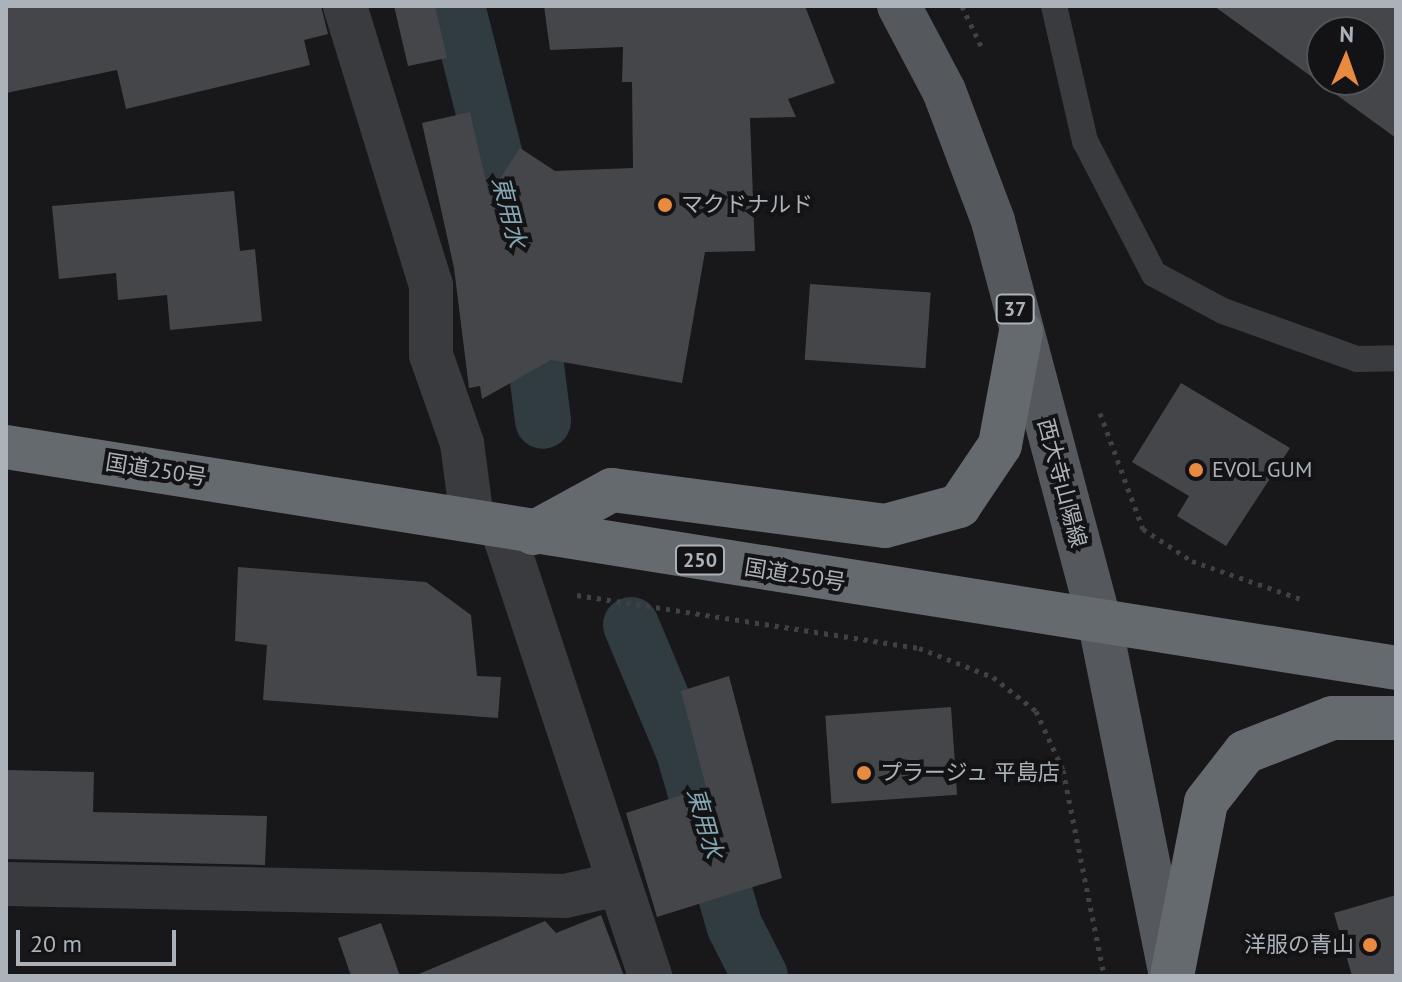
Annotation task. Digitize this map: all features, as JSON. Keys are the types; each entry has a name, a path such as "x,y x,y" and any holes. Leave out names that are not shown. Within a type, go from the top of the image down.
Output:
{"highway":[{"path":"502,527 612,490 885,526 959,506 1000,445 1021,332"},
{"name":"国道250号","path":"6,447 1100,624 1396,668"},
{"path":"1171,976 1206,802 1245,752 1332,718 1396,718"}],"main road":[{"name":"西大寺山陽線","path":"899,6 944,91 993,221 1100,624 1171,976"}],"street":[{"path":"345,6 431,285 431,355 462,443 502,527 614,885 650,976"},
{"path":"6,884 565,896 614,885"}],"lane":[{"path":"1054,6 1085,141 1154,274 1223,311 1357,359 1396,358"}],"path":[{"path":"962,6 986,56"},
{"path":"1094,395 1143,529 1192,561 1317,604"},
{"path":"520,586 919,648 993,677 1036,711 1063,770 1104,976"}],"building":[{"path":"6,6 321,6 328,34 304,40 310,65 126,109 117,70 6,93"},
{"path":"394,6 435,6 447,58 408,66"},
{"path":"544,6 805,6 835,83 788,99 796,117 750,118 755,251 705,252 682,383 551,360 482,399 480,386 469,388 454,268 422,123 470,112 489,195 520,148 555,171 633,168 632,82 622,82 623,47 550,50"},
{"path":"1214,6 1396,6 1396,138 1338,96 1386,96 1386,16 1306,16 1306,73"},
{"path":"234,191 240,251 255,249 262,321 170,330 167,295 118,300 116,273 59,279 52,206"},
{"path":"810,284 931,292 925,368 805,360"},
{"path":"1181,383 1290,448 1226,546 1177,516 1189,496 1132,462"},
{"path":"238,567 426,582 471,615 477,676 501,677 498,718 263,700 267,645 235,641"},
{"path":"729,676 782,878 657,917 626,813 706,787 681,691"},
{"path":"951,707 957,795 831,804 825,716"},
{"path":"6,770 94,772 93,812 267,816 265,865 6,859"},
{"name":"洋服の青山","path":"1396,895 1396,976 1352,976 1334,913"},
{"path":"601,915 624,976 414,976 545,921 556,933"},
{"path":"381,923 400,976 351,976 338,938"}],"waterway":[{"name":"東用水","path":"457,6 524,270 543,421"},
{"name":"東用水","path":"631,625 684,752 735,927 760,976"}],"place":[{"name":"マクドナルド","path":"665,205"},
{"name":"EVOL GUM","path":"1196,470"},
{"name":"プラージュ 平島店","path":"864,773"},
{"name":"洋服の青山","path":"1370,945"}]}
